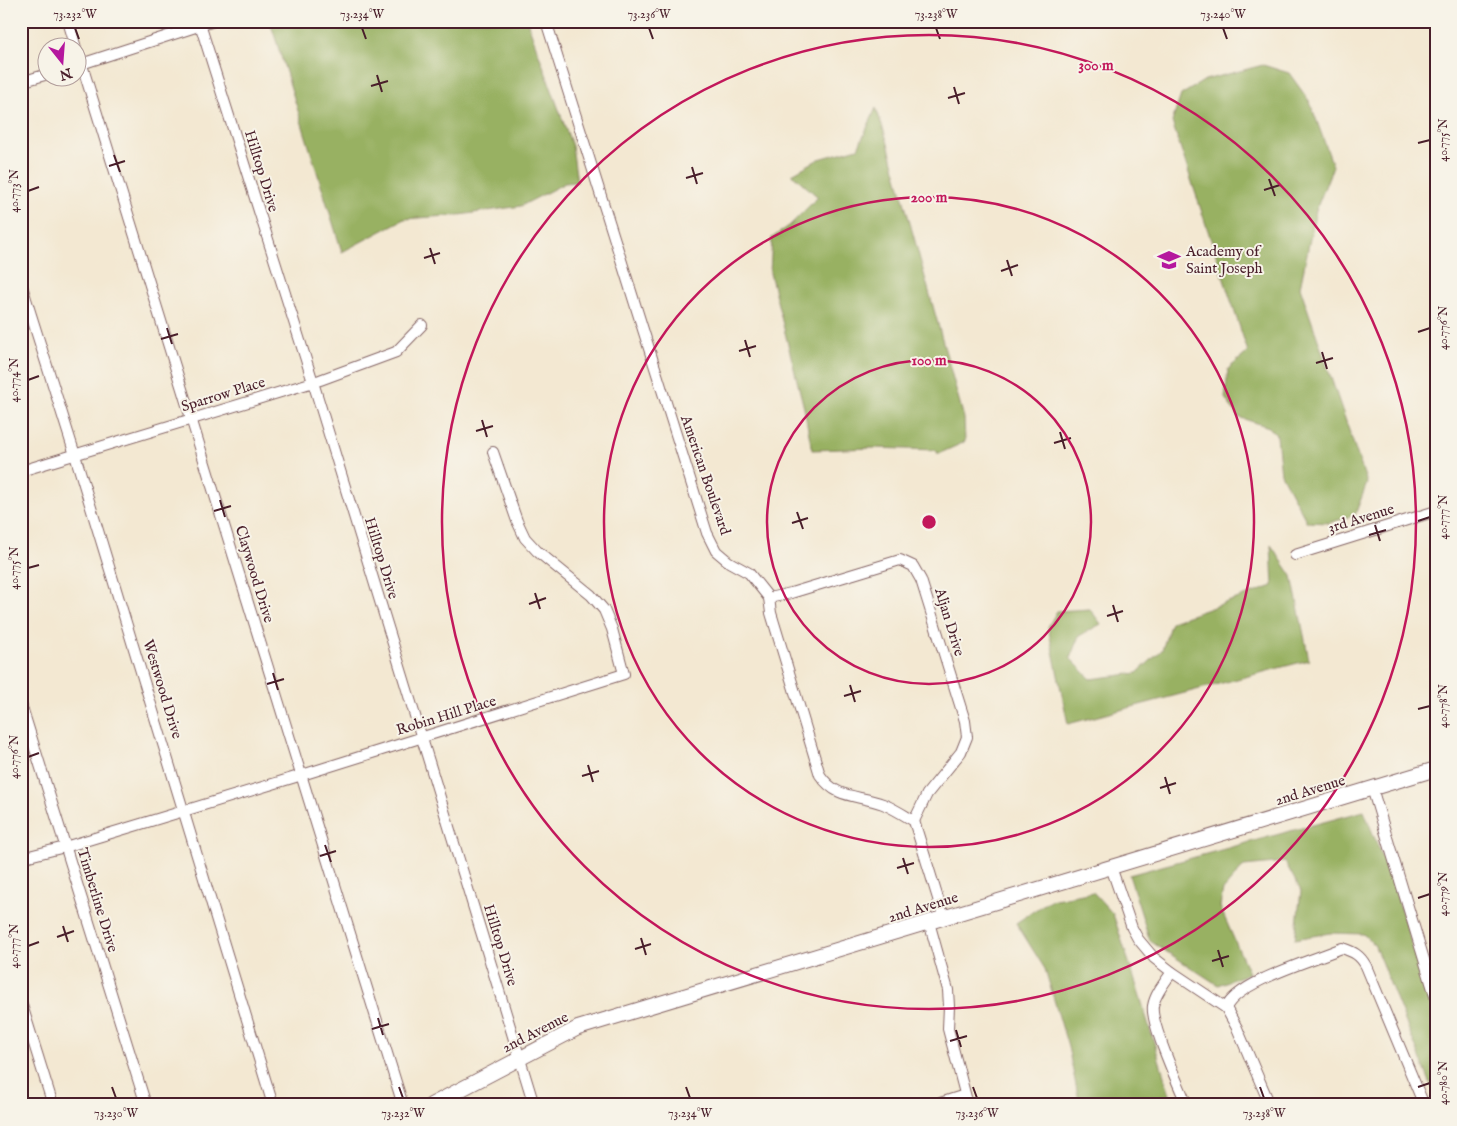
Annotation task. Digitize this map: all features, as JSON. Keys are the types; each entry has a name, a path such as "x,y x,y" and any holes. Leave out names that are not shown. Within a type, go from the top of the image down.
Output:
{"street":[{"path":"68,21 73,38"},
{"path":"88,61 200,23 214,21"},
{"name":"American Boulevard","path":"546,21 707,533 716,551 729,562 749,573 769,598 771,613 820,775 827,785 840,793 882,804 914,821"},
{"name":"Hilltop Drive","path":"200,23 313,382 534,1105"},
{"path":"21,82 38,77"},
{"name":"Claywood Drive","path":"87,88 192,418 403,1105"},
{"name":"Westwood Drive","path":"21,283 75,454 273,1105"},
{"name":"Sparrow Place","path":"21,471 313,382 396,352 422,325"},
{"name":"Robin Hill Place","path":"21,858 66,847 302,776 624,674 612,629 604,610 591,595 537,551 525,538 517,521 493,452"},
{"name":"3rd Avenue","path":"1295,555 1436,511"},
{"name":"Aljan Drive","path":"769,598 900,560 913,566 922,580 965,720 966,737 961,752 927,794 914,821"},
{"name":"Timberline Drive","path":"21,704 146,1105"},
{"name":"2nd Avenue","path":"431,1105 578,1028 1436,769"},
{"path":"1372,788 1436,999"},
{"path":"914,821 944,918"},
{"path":"1112,867 1134,934 1144,947 1172,972 1226,1008 1237,1028 1270,1105"},
{"path":"929,922 948,990 948,1030 967,1100 934,1105"},
{"path":"1226,1008 1237,994 1254,983 1342,948 1354,952 1361,957 1366,966 1424,1105"},
{"path":"1172,972 1152,1007 1164,1048 1187,1105"},
{"path":"21,1002 54,1105"}],"green space":[{"path":"270,21 527,21 572,146 577,182 565,183 521,206 460,215 404,219 342,252"},
{"path":"1263,65 1289,73 1310,102 1333,166 1316,210 1300,287 1367,483 1355,515 1329,523 1307,522 1281,474 1277,436 1269,427 1238,417 1225,398 1228,369 1248,352 1172,122 1181,95 1205,80"},
{"path":"876,108 887,140 964,418 965,442 938,454 936,450 875,448 812,450 804,408 770,273 772,238 789,226 818,197 792,174 819,159 858,148"},
{"path":"1271,545 1292,576 1309,660 1068,724 1048,627 1057,611 1090,609 1101,624 1079,636 1070,658 1091,679 1137,673 1162,650 1171,622 1273,586"},
{"path":"1364,811 1394,887 1436,1023 1436,1097 1374,944 1363,934 1330,933 1295,939 1301,891 1285,862 1244,866 1223,890 1220,907 1249,973 1218,985 1150,941 1129,875"},
{"path":"1093,892 1113,914 1173,1105 1080,1105 1068,1047 1045,969 1016,923 1050,900"}],"place":[{"name":"Academy of Saint Joseph","path":"1169,260"}]}
